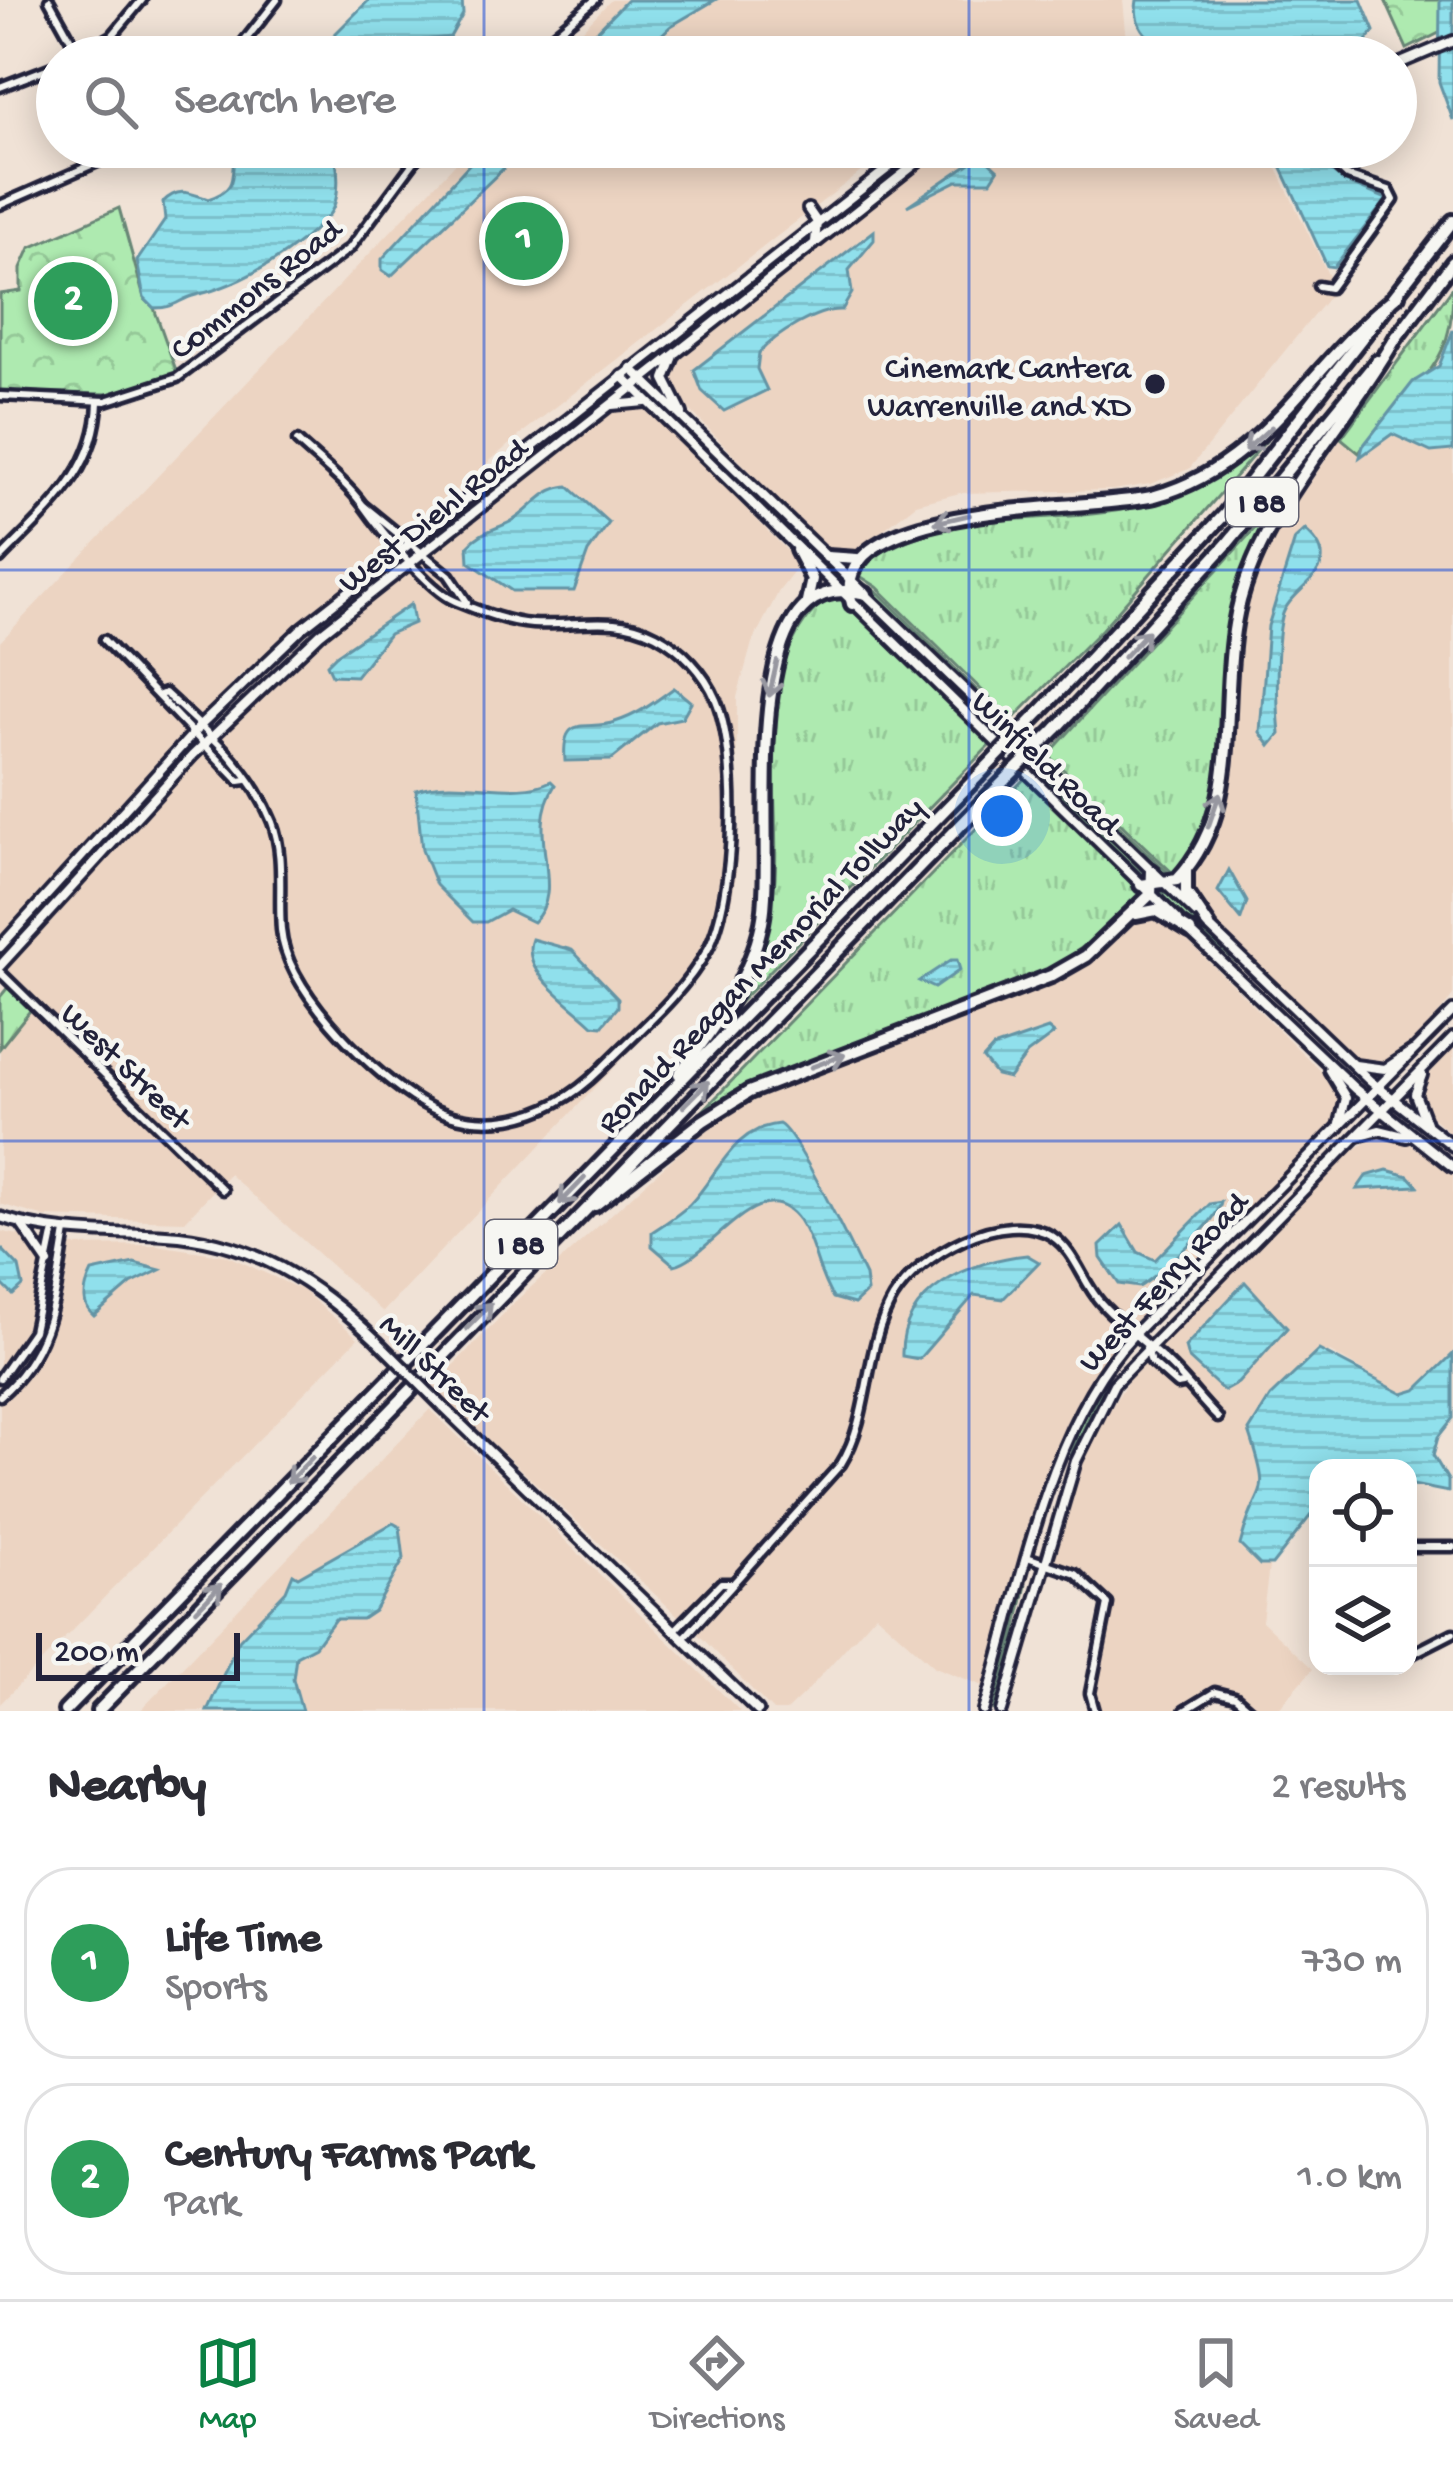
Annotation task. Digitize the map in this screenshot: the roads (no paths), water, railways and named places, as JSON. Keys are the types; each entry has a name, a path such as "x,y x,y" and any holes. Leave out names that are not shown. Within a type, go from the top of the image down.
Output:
{"highway":[{"name":"Ronald Reagan Memorial Tollway","path":"65,1711 977,777 1224,515 1453,220"},
{"name":"Ronald Reagan Memorial Tollway","path":"98,1711 555,1237 1056,729 1226,545 1453,262"},
{"path":"827,557 860,558 945,519 1139,500 1207,475 1269,430 1364,321 1398,295"},
{"path":"1209,926 1185,890 1188,869 1223,782 1235,622 1250,570 1276,518 1397,336"},
{"path":"652,1110 722,1015 757,942 768,879 767,708 777,659 807,602 812,578 797,550"},
{"path":"807,602 843,584 860,558"},
{"path":"843,584 866,594"},
{"path":"843,584 852,604"},
{"path":"555,1237 730,1102 1051,976 1086,956 1153,887 1188,869"},
{"path":"1152,871 1153,887"},
{"path":"1119,927 1150,910 1190,931"}],"main road":[{"path":"1417,58 1453,41"},
{"name":"West Diehl Road","path":"0,946 191,734 301,629 888,168"},
{"name":"West Diehl Road","path":"0,969 211,736 306,646 911,168"},
{"path":"808,209 817,222 815,244"},
{"path":"676,352 665,379 690,424"},
{"path":"631,368 827,557 843,584"},
{"path":"622,376 797,550 843,584"},
{"path":"605,407 646,403"},
{"name":"Winfield Road","path":"866,594 1152,871"},
{"name":"Winfield Road","path":"852,604 1153,887 1190,931 1322,1059 1453,1167"},
{"name":"Winfield Road","path":"1153,887 1209,926 1353,1065 1453,1146"},
{"name":"West Ferry Road","path":"984,1711 1072,1426 1090,1389 1133,1335 1453,1011"},
{"path":"1353,1065 1385,1069 1432,1036"},
{"name":"West Ferry Road","path":"1002,1711 1088,1431 1114,1384 1145,1347 1453,1038"},
{"path":"1322,1059 1346,1099 1337,1132"},
{"path":"1425,1068 1415,1094 1430,1129"},
{"path":"1356,1136 1382,1130 1415,1139"},
{"name":"Mill Street","path":"0,1217 66,1232 167,1235 241,1249 312,1284 377,1341 758,1711"},
{"path":"21,1223 48,1263"}],"street":[{"path":"50,0 69,36"},
{"path":"110,36 142,0"},
{"path":"249,36 278,0"},
{"path":"552,36 595,0"},
{"path":"0,87 36,73"},
{"path":"0,205 27,188 78,168"},
{"name":"Commons Road","path":"0,396 98,402 129,397 178,378 341,255 366,231 410,168"},
{"path":"1318,286 1330,288 1394,200 1389,190 1347,176 1338,168"},
{"path":"0,559 82,470 95,438 98,402"},
{"path":"104,640 242,765 278,844 281,934 295,978 396,1084 441,1112 485,1121 536,1114 583,1087 680,987 714,936 730,875 725,730 699,671 659,636 606,620 515,622 450,598 297,441"},
{"path":"364,506 422,551 467,602"},
{"path":"0,544 7,551"},
{"path":"160,695 159,703 202,746 239,781 246,780"},
{"name":"West Street","path":"0,969 223,1190"},
{"path":"683,1639 841,1465 856,1434 884,1316 903,1285 931,1258 1008,1227 1036,1229 1066,1249 1093,1293 1218,1418"},
{"path":"0,1378 33,1331 54,1230"},
{"path":"0,1396 26,1370 45,1337 66,1232"},
{"path":"1417,1546 1453,1547"},
{"path":"1030,1558 1076,1574 1108,1604 1090,1693 1095,1711"},
{"path":"674,1630 721,1583 730,1582"},
{"path":"1417,1651 1453,1633"},
{"path":"1184,1711 1215,1692 1235,1697 1251,1711"}],"water":[{"path":"369,0 462,0 463,14 451,36 333,36"},
{"path":"627,0 715,0 660,36 592,36"},
{"path":"1137,0 1361,0 1374,31 1370,36 1150,36 1140,26"},
{"path":"1440,0 1453,0 1453,120 1439,82"},
{"path":"233,168 336,168 338,183 328,216 269,264 233,283 154,308 144,298 137,261 165,220 163,202 180,192 208,199 225,191"},
{"path":"466,168 504,168 391,276 382,270 382,259"},
{"path":"963,168 998,170 991,181 957,181 907,206"},
{"path":"1282,168 1328,168 1345,182 1387,199 1334,267 1327,266"},
{"path":"874,231 874,240 849,270 852,293 842,310 798,324 759,353 757,369 767,390 724,411 702,391 694,370"},
{"path":"1453,330 1453,450 1431,452 1392,434 1360,457 1363,446 1413,382 1439,366"},
{"path":"568,486 609,523 588,552 574,591 512,591 469,562 468,546 478,537 518,517 550,491"},
{"path":"1305,530 1322,556 1314,577 1282,617 1277,691 1280,734 1270,746 1260,732 1268,626 1295,539"},
{"path":"411,604 414,623 389,634 356,676 332,675 327,664 336,655"},
{"path":"674,688 691,702 682,718 657,723 611,760 565,761 567,735 572,729 623,719"},
{"path":"551,781 555,785 543,823 547,893 543,908 533,922 508,910 486,922 473,922 436,885 422,850 416,790 451,785 521,788"},
{"path":"1229,870 1247,902 1241,919 1218,891"},
{"path":"532,939 572,950 618,998 618,1007 602,1026 593,1025 540,975 530,951"},
{"path":"957,960 960,970 934,988 919,981"},
{"path":"1048,1029 1054,1034 1027,1054 1009,1078 996,1075 983,1059 993,1048"},
{"path":"779,1124 811,1169 865,1276 867,1292 854,1304 833,1298 805,1230 784,1206 752,1209 674,1265 652,1246 652,1232 690,1204 737,1144 763,1127"},
{"path":"1387,1170 1409,1176 1418,1186 1357,1189 1366,1176"},
{"path":"1221,1202 1199,1234 1139,1287 1119,1284 1101,1258 1100,1246 1122,1225 1138,1252 1155,1260 1210,1204"},
{"path":"0,1247 19,1267 23,1286 13,1295 0,1282"},
{"path":"1027,1255 1039,1262 1003,1299 974,1295 919,1359 902,1356 913,1313 926,1296 963,1272"},
{"path":"134,1263 160,1270 131,1284 94,1316 85,1300 92,1272"},
{"path":"1245,1282 1287,1328 1238,1383 1224,1391 1188,1358 1185,1347"},
{"path":"1319,1350 1403,1394 1416,1390 1453,1354 1453,1418 1438,1437 1433,1455 1448,1480 1448,1492 1417,1486 1417,1459 1309,1459 1309,1518 1272,1565 1260,1565 1240,1545 1262,1482 1249,1431 1270,1397"},
{"path":"393,1523 400,1527 404,1559 374,1611 362,1619 335,1619 315,1646 296,1656 293,1679 302,1711 207,1711 239,1640 286,1591 293,1574 298,1577"}],"place":[{"name":"Life Time","path":"524,241"},
{"name":"Century Farms Park","path":"73,301"},
{"name":"Cinemark Cantera Warrenville and XD","path":"1155,384"}]}
